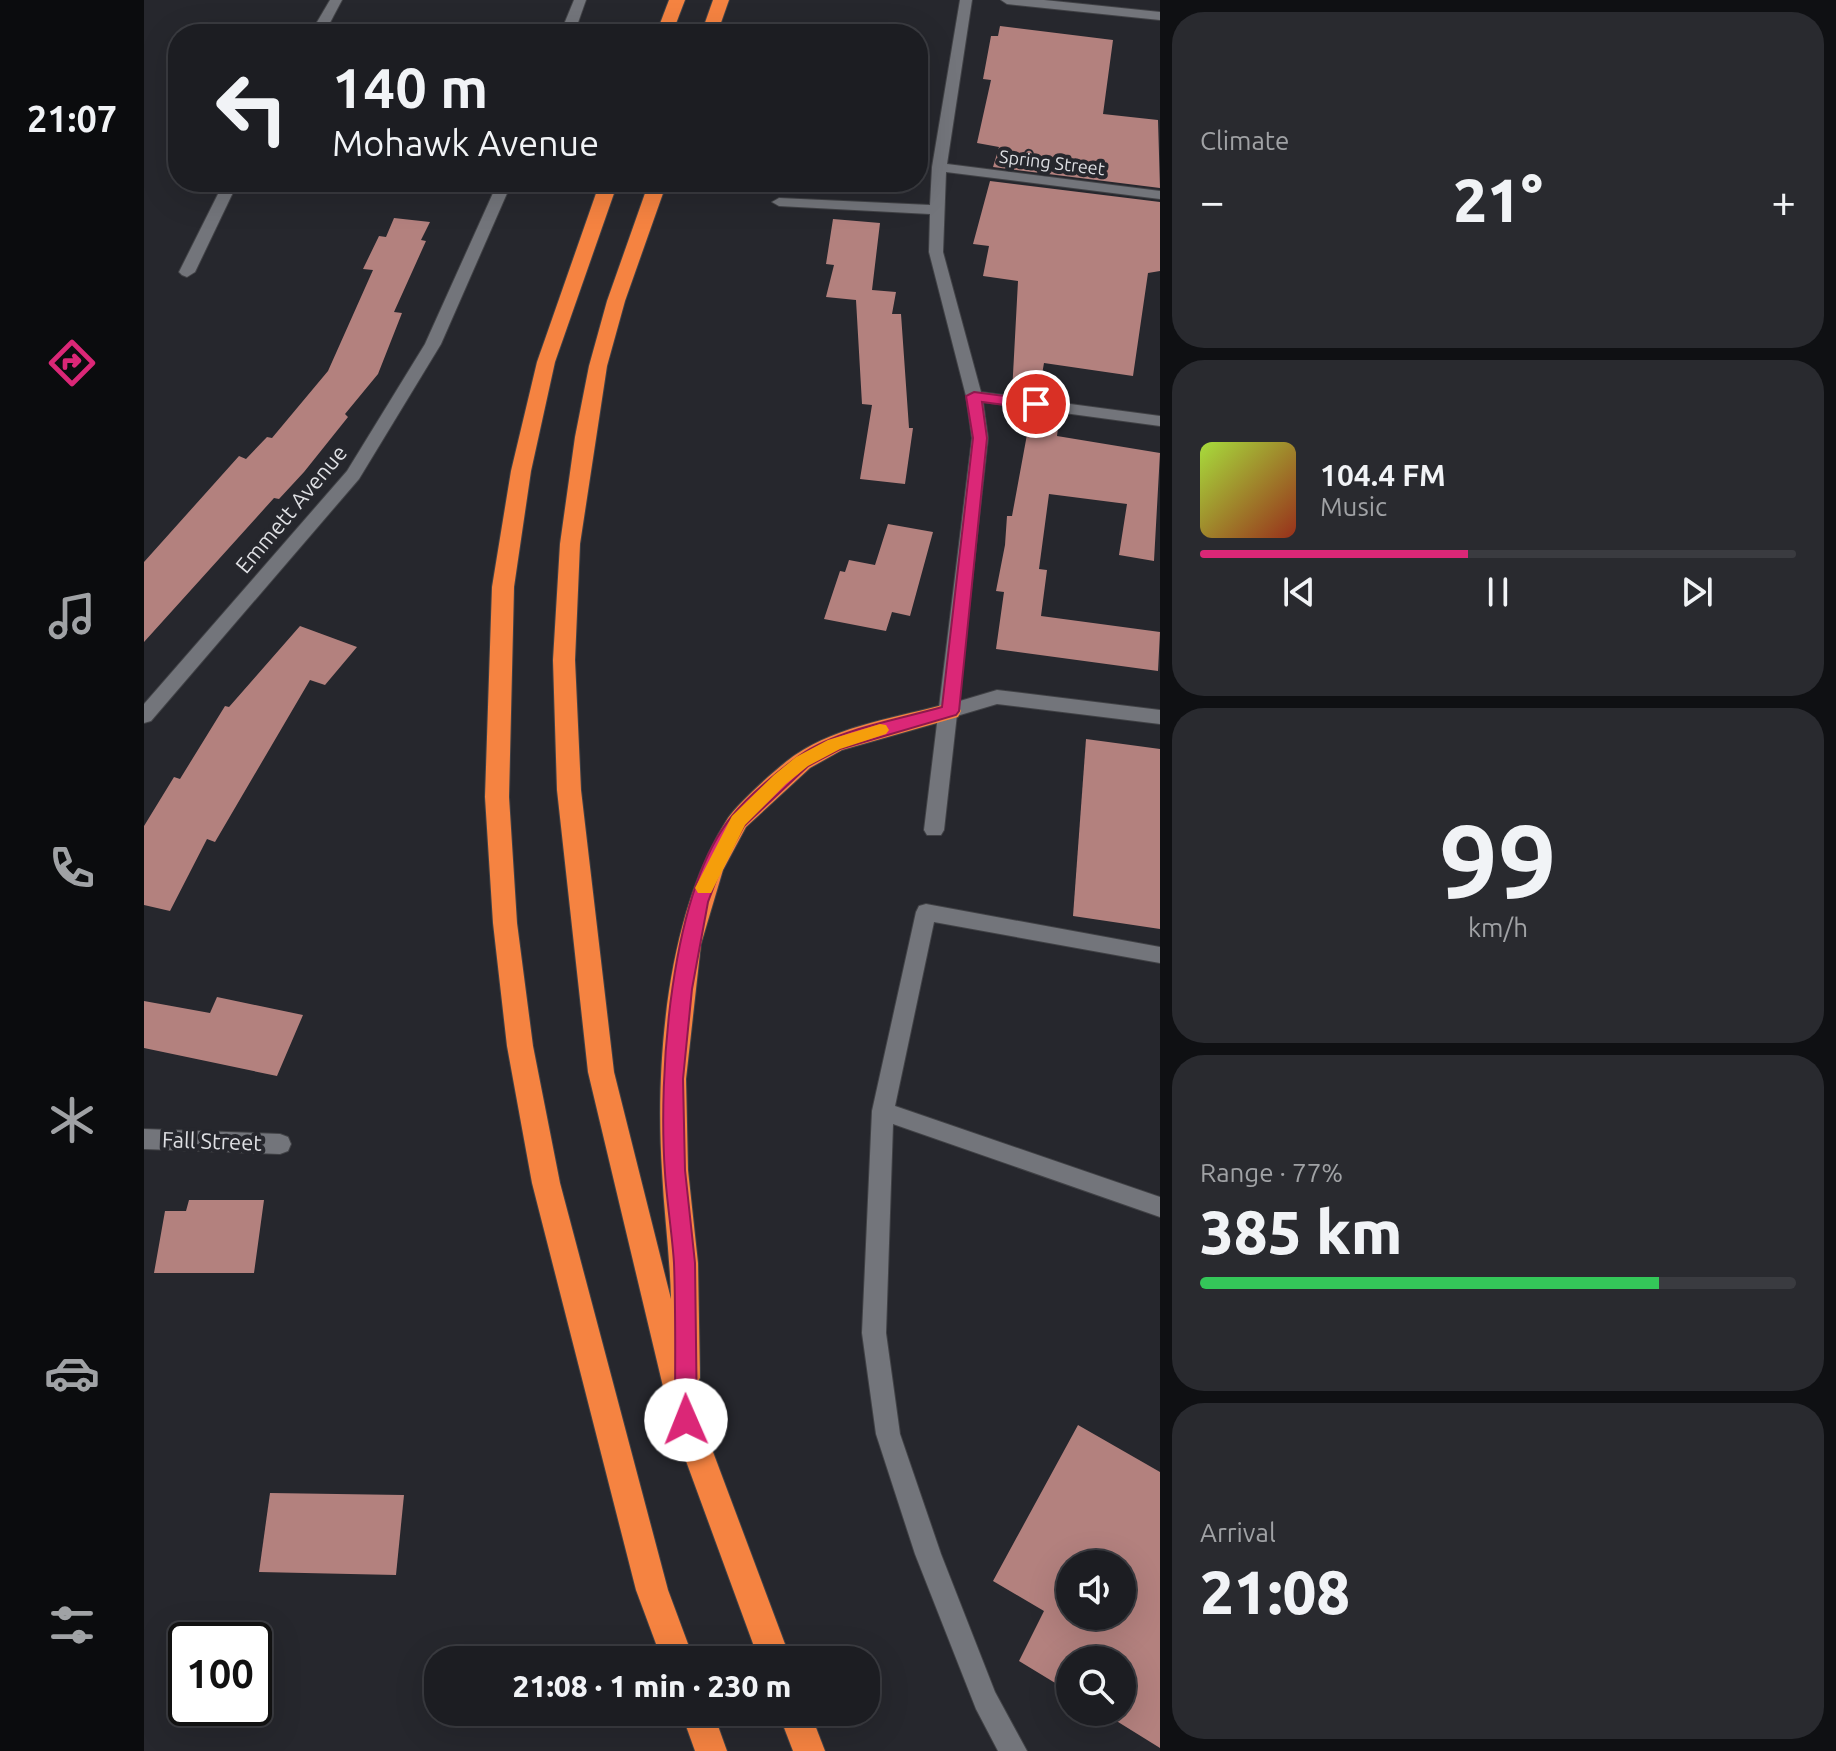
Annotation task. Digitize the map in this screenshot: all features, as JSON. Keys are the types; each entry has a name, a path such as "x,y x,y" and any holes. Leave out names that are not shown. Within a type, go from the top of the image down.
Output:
{"highway":[{"path":"668,24 677,0"},
{"path":"713,24 721,0"},
{"path":"606,192 546,362 521,471 503,587 497,797 505,923 520,1046 546,1183 652,1590 673,1646"},
{"path":"654,192 616,301 598,366 570,544 564,660 569,790 601,1072 686,1420 770,1646"},
{"path":"686,1420 684,1263 675,1170 673,1079 689,944 711,870 738,821 802,762 834,744 950,711"},
{"path":"702,1726 711,1751"},
{"path":"799,1726 809,1751"}],"street":[{"path":"323,24 336,0"},
{"path":"571,24 580,0"},
{"path":"934,830 980,438 974,396 936,252 939,167 966,0"},
{"path":"1007,0 1160,16"},
{"name":"Spring Street","path":"939,167 1160,195"},
{"path":"187,272 226,192"},
{"name":"Emmett Avenue","path":"144,716 353,475 433,344 501,192"},
{"path":"779,202 938,210"},
{"path":"974,396 1160,421"},
{"path":"950,711 997,697 1160,717"},
{"path":"1013,1751 980,1685 928,1554 888,1434 874,1333 883,1111 926,912 1160,955"},
{"path":"883,1111 1160,1207"},
{"name":"Fall Street","path":"144,1139 280,1144"}],"building":[{"path":"1000,26 1113,40 1103,114 1158,120 1160,188 993,167 999,147 977,143 991,80 983,79 991,36 998,36"},
{"path":"990,181 1160,202 1160,271 1148,273 1133,376 1044,363 1038,397 1012,393 1018,281 983,276 989,246 973,244"},
{"path":"394,218 430,222 421,240 426,241 394,312 402,313 378,374 304,472 279,499 274,498 144,642 144,562 239,456 246,459 267,437 272,438 328,371 373,270 363,269 379,236 386,237"},
{"path":"833,219 880,223 872,290 896,292 892,314 901,314 909,428 913,428 905,484 860,479 872,405 862,404 856,300 826,297 834,265 826,264"},
{"path":"1012,409 1059,419 1057,436 1160,453 1154,561 1119,555 1127,504 1049,494 1039,569 1047,570 1041,616 1160,632 1158,671 996,649 1004,592 996,591 1007,516 1012,516 1028,429 1011,427"},
{"path":"888,524 933,532 910,616 892,612 886,631 824,619 840,571 845,572 849,560 875,565"},
{"path":"300,626 357,647 325,685 310,680 215,842 207,839 170,911 144,905 144,826 174,777 180,779 225,706 229,707"},
{"path":"1086,739 1160,749 1160,929 1073,916"},
{"path":"217,997 303,1015 277,1076 144,1048 144,1001 210,1013"},
{"path":"189,1200 264,1200 254,1273 154,1273 165,1211 186,1211"},
{"path":"1078,1425 1160,1472 1160,1748 1125,1726 1136,1726 1136,1646 1056,1646 1056,1683 1019,1661 1044,1611 993,1581"},
{"path":"270,1493 404,1495 396,1575 259,1572"}],"slow traffic":[{"path":"704,888 738,821 780,779 834,744 880,730"}],"route":[{"path":"686,1420 684,1263 675,1170 673,1079 682,989 699,902 711,870 738,821 780,779 802,762 834,744 950,711 980,438 974,396 1036,404"}]}
